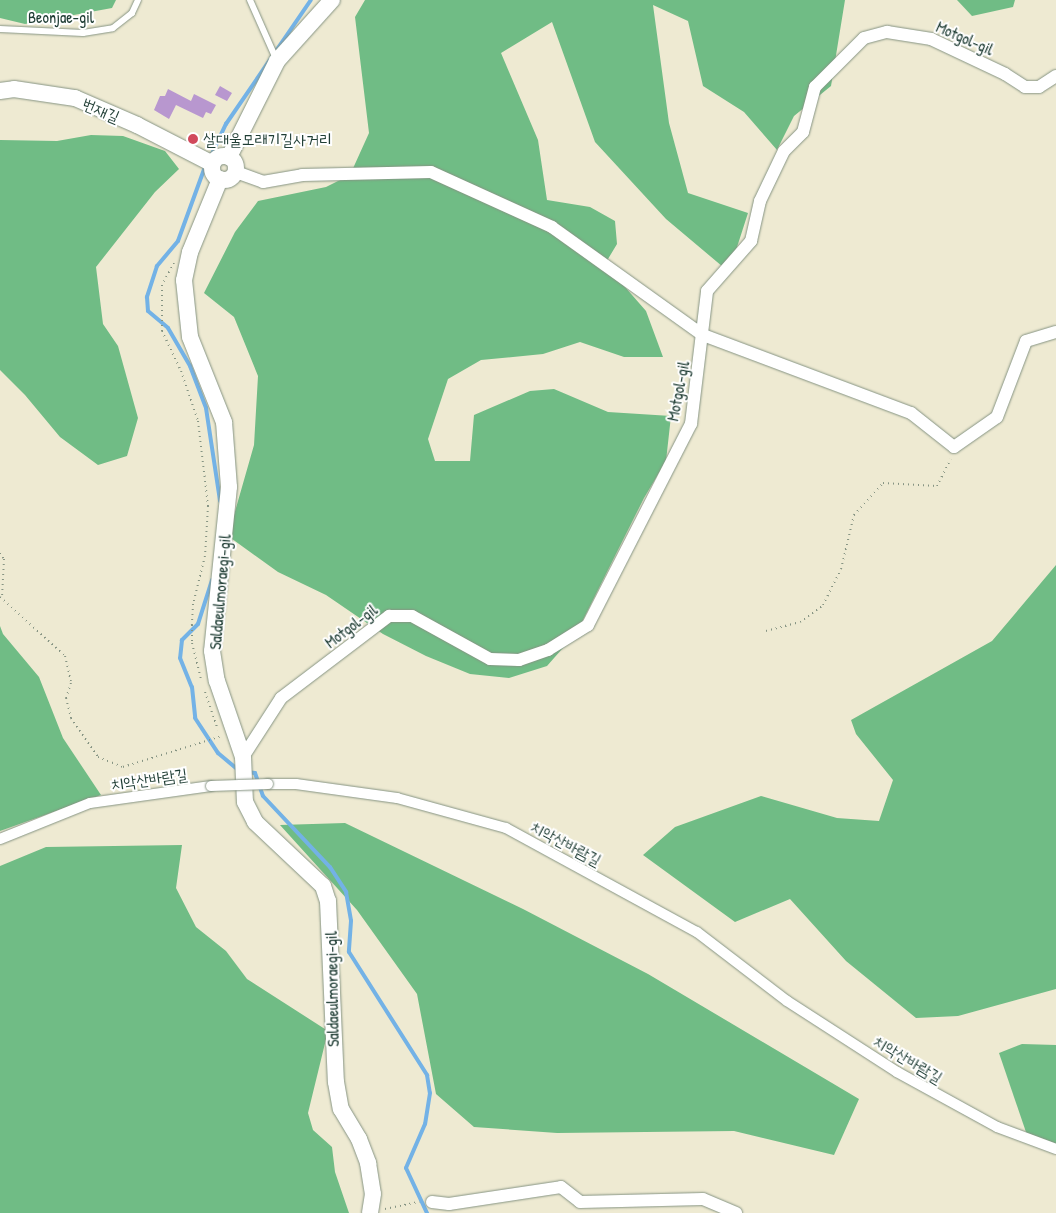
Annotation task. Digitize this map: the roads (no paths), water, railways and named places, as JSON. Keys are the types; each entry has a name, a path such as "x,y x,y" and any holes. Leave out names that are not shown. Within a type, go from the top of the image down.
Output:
{"street":[{"path":"332,0 276,58 233,164 231,178 220,179 213,171 212,163 219,157 233,164 263,182 302,174 431,172 552,227 703,335 911,413 954,447 997,417 1026,341 1056,332"},
{"name":"Motgol-gil","path":"244,762 282,698 389,616 412,616 490,659 519,660 548,650 588,625 691,424 707,290 751,241 760,201 784,151 803,132 815,86 864,38 887,32 931,39 1005,74 1025,87 1039,87 1056,76"},
{"name":"번재길","path":"0,92 14,89 75,98 137,125 212,163"},
{"name":"Saldaeulmoraegi-gil","path":"220,179 190,252 184,280 190,337 224,422 229,487 212,651 217,681 244,762 245,802 255,822 323,886 328,901 336,1082 341,1109 359,1139 368,1162 373,1194 370,1212"},
{"name":"치악산바람길","path":"0,839 90,803 211,786 268,784 296,784 397,798 506,828 697,932 787,1001 897,1072 997,1127 1056,1149"},
{"path":"432,1202 449,1204 561,1187 580,1202 704,1200 736,1213"}],"lane":[{"name":"Beonjae-gil","path":"0,29 83,33 113,28 132,13 138,0"},
{"path":"250,0 276,58"}],"waterway":[{"path":"210,158 226,124 311,0"},
{"path":"206,164 178,241 157,266 147,297 148,311 168,328 190,366 206,408 220,501"},
{"path":"212,580 198,624 182,640 180,658 192,687 195,718 218,753 238,770"},
{"path":"247,772 255,773 263,796 330,867 346,892 351,921 349,952 427,1075 430,1093 425,1124 406,1168 427,1213"}],"place":[{"name":"살대울모래기길사거리","path":"193,139"}]}
